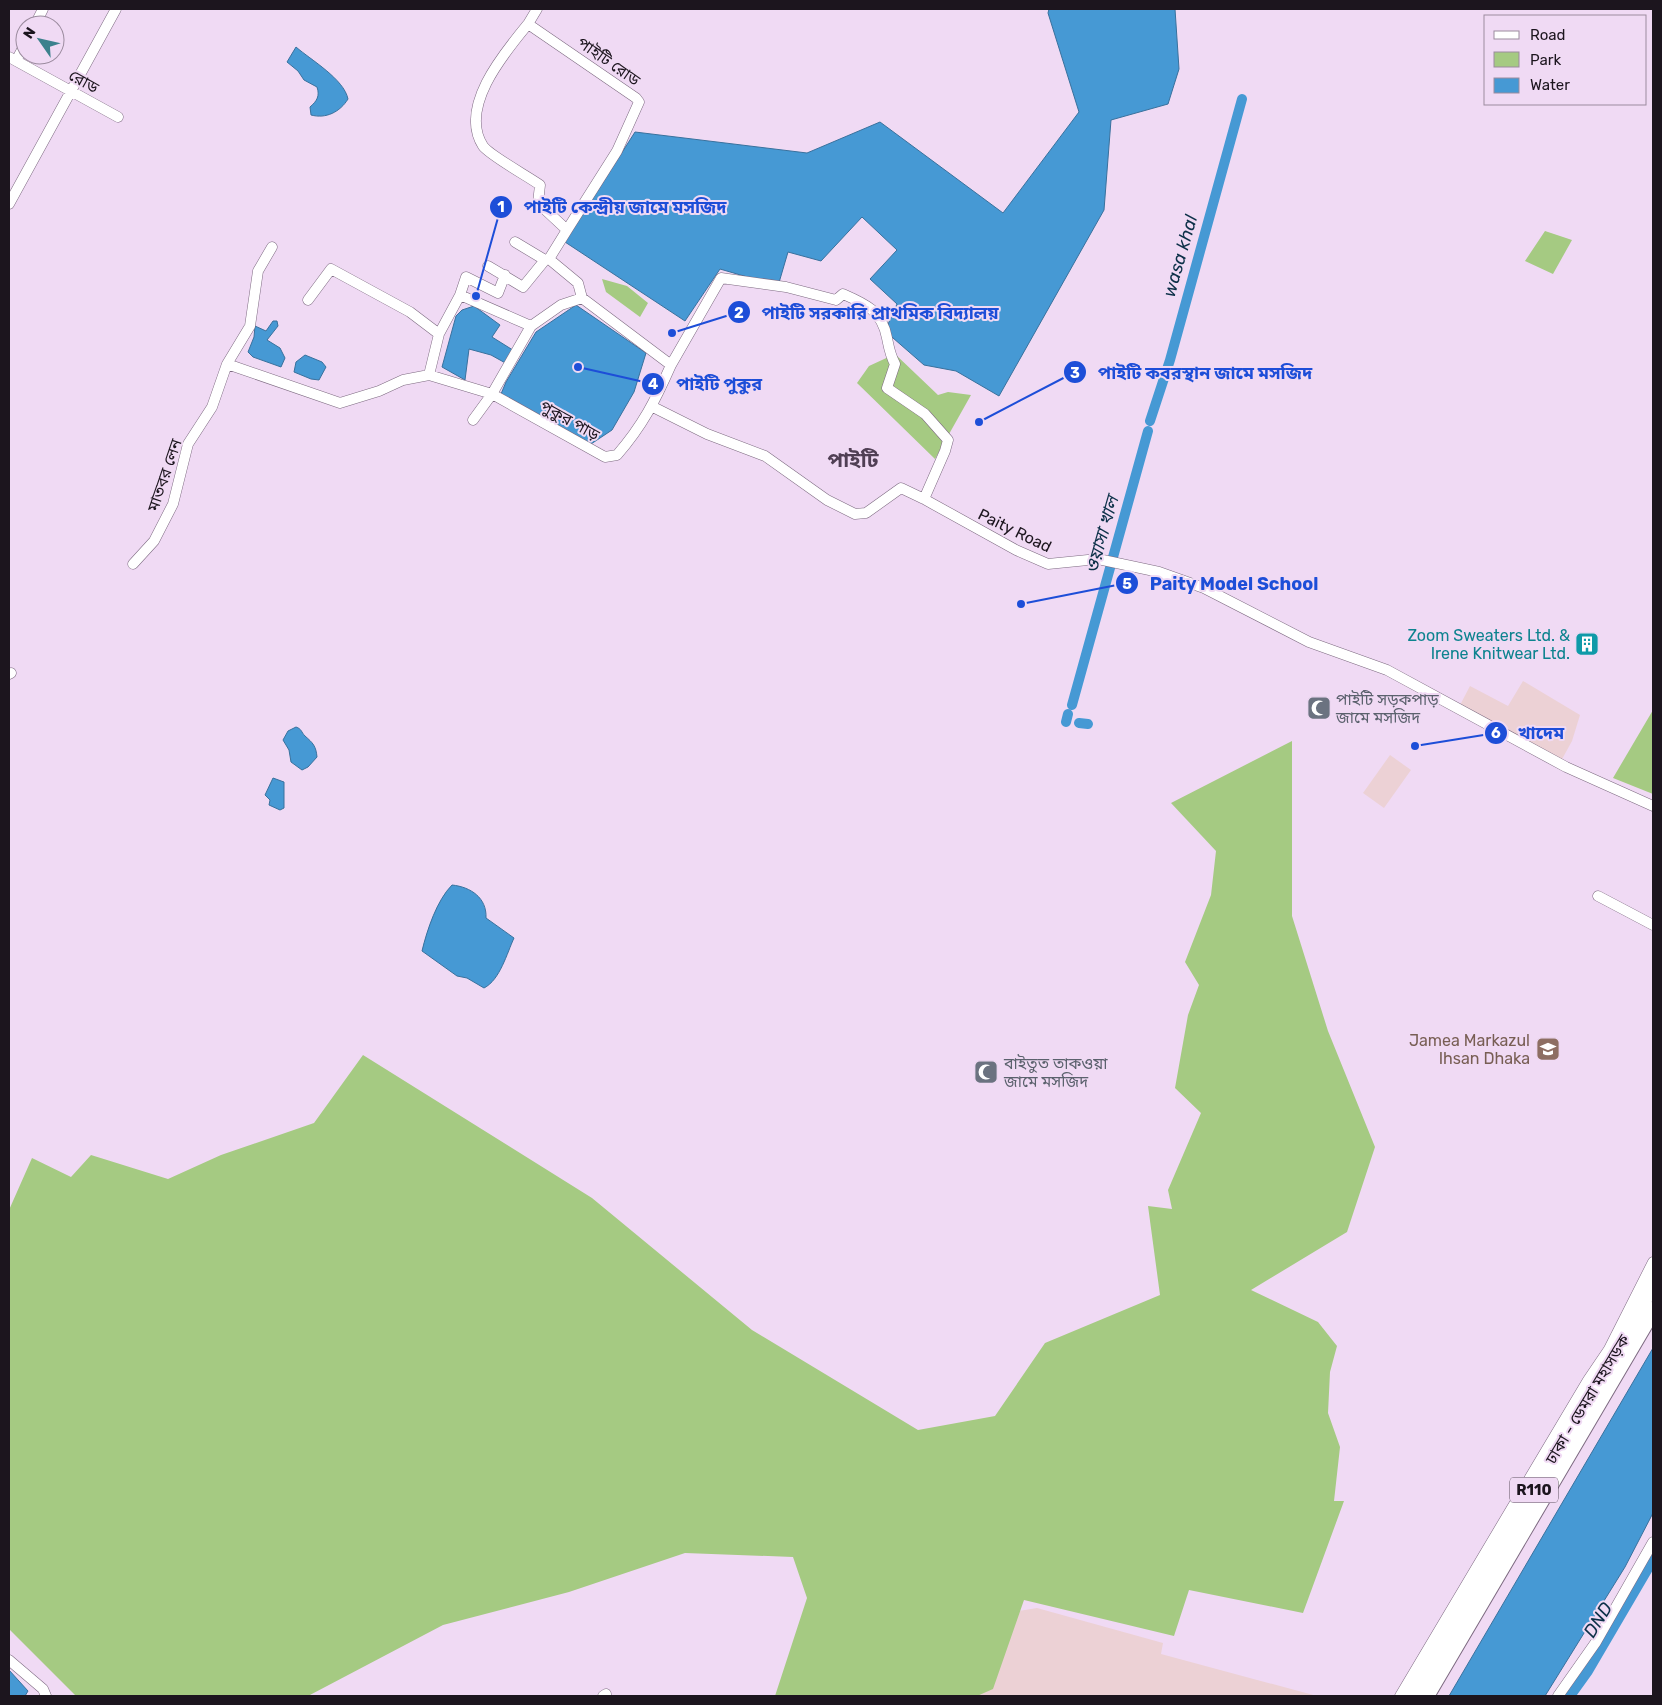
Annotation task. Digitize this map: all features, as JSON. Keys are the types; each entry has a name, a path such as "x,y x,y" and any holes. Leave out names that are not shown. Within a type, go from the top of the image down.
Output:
{"main road":[{"name":"ঢাকা - ডেমরা মহাসড়ক","path":"1411,1696 1632,1324 1653,1281"},
{"name":"ঢাকা - ডেমরা মহাসড়ক","path":"1426,1696 1653,1310"}],"street":[{"path":"9,204 116,9"},
{"path":"488,266 523,287 547,259 567,230 538,203 540,184 484,147 476,126 480,101 495,64 538,9"},
{"name":"পাইটি রোড","path":"528,24 535,31 582,59 636,98 638,102 617,151 567,230"},
{"name":"রোড","path":"12,59 118,117"},
{"path":"515,242 547,259 578,283 582,298 671,365"},
{"name":"মাতবর লেন","path":"134,564 154,541 173,504 188,444 212,407 227,364 250,326 258,271 272,247"},
{"path":"308,300 331,269 410,312 439,334"},
{"path":"227,364 340,403 379,391 403,380 429,376 439,334 460,295 466,277 498,293 505,275"},
{"name":"পুকুর পাড়","path":"429,376 492,394 605,457 618,455 653,407 671,365 722,278 786,287 836,300 843,294 870,305 881,322 887,337 889,354 895,364 887,388 925,414 948,440 946,451 924,499"},
{"path":"460,295 531,326"},
{"path":"473,420 492,394 531,326 561,305 582,298"},
{"name":"Paity Road","path":"653,407 707,434 765,456 827,500 855,514 866,513 897,489 904,489 1016,550 1048,564 1098,559 1159,572 1204,588 1310,642 1387,670 1566,767 1653,806"},
{"path":"1598,896 1653,925"},
{"path":"1400,1696 1608,1349 1653,1262"},
{"path":"1558,1696 1596,1642 1653,1542"},
{"path":"9,1660 44,1695"}],"shaded area":[{"path":"1523,681 1580,715 1572,741 1561,761 1459,707 1470,686 1508,706"},
{"path":"1390,755 1411,770 1384,808 1363,793"},
{"path":"1037,1608 1163,1643 1161,1654 1317,1696 875,1696 917,1628"}],"green space":[{"path":"1545,231 1572,240 1553,274 1525,261"},
{"path":"602,279 627,286 648,303 640,317 606,292"},
{"path":"895,354 938,395 948,392 971,395 935,459 857,383 869,366"},
{"path":"1653,710 1653,794 1613,778"},
{"path":"1292,741 1292,916 1328,1031 1375,1147 1347,1232 1251,1290 1318,1322 1337,1346 1330,1372 1328,1413 1340,1447 1334,1501 1344,1501 1303,1613 1189,1590 1174,1636 1024,1600 993,1689 977,1696 775,1696 807,1598 793,1557 685,1553 569,1592 443,1625 308,1696 76,1696 9,1629 9,1210 32,1158 71,1177 91,1155 168,1179 221,1155 314,1123 363,1055 592,1198 752,1330 918,1430 995,1416 1045,1343 1160,1295 1148,1206 1172,1209 1168,1190 1201,1113 1175,1088 1188,1015 1199,985 1185,962 1211,895 1216,851 1171,803"}],"water":[{"path":"1049,9 1175,9 1179,69 1168,104 1111,120 1104,210 999,396 956,371 924,365 885,331 897,304 870,279 897,250 862,217 821,261 788,252 778,286 720,269 685,321 565,242 635,132 807,153 880,122 1003,213 1079,112 1048,13"},
{"path":"296,47 326,70 340,84 348,99 337,111 322,116 311,115 310,107 317,98 318,90 317,87 304,80 298,71 287,62"},
{"path":"576,305 646,353 634,392 612,430 591,444 501,394 506,382 536,332"},
{"path":"474,306 500,325 492,337 516,352 509,365 491,355 469,349 465,380 442,367 456,316 462,310"},
{"path":"273,321 277,321 278,326 267,340 280,348 285,358 281,367 253,357 248,352 254,337 255,326 266,331"},
{"path":"305,355 322,362 326,367 319,380 294,372 296,362"},
{"path":"296,727 312,743 317,753 317,757 308,767 302,770 291,762 289,750 283,740 288,731"},
{"path":"273,778 284,782 284,808 280,810 269,805 270,800 265,795"},
{"path":"452,885 465,888 477,895 484,905 486,918 514,938 499,973 484,988 467,978 457,976 422,951 437,907"},
{"path":"1653,1348 1653,1513 1625,1567 1545,1696 1449,1696"},
{"path":"9,1670 28,1691 25,1696 9,1696"}],"waterway":[{"name":"wasa khal","path":"1150,421 1170,360 1242,99"},
{"name":"ওয়াসা খাল","path":"1072,705 1148,431"},
{"name":"wasa khal","path":"1066,722 1068,714"},
{"name":"wasa khal","path":"1079,723 1088,724"},
{"name":"DND","path":"1570,1696 1588,1671 1653,1560"}],"place":[{"name":"পাইটি কেন্দ্রীয় জামে মসজিদ","path":"476,296"},
{"name":"পাইটি সরকারি প্রাথমিক বিদ্যালয়","path":"672,333"},
{"name":"পাইটি পুকুর","path":"578,367"},
{"name":"পাইটি কবরস্থান জামে মসজিদ","path":"979,422"},
{"name":"Paity Model School","path":"1021,604"},
{"name":"Zoom Sweaters Ltd. & Irene Knitwear Ltd.","path":"1587,644"},
{"name":"পাইটি সড়কপাড় জামে মসজিদ","path":"1319,708"},
{"name":"খাদেম","path":"1415,746"},
{"name":"Jamea Markazul Ihsan Dhaka","path":"1548,1049"},
{"name":"বাইতুত তাকওয়া জামে মসজিদ","path":"986,1072"}],"district":[{"name":"পাইটি","path":"853,460"}]}
